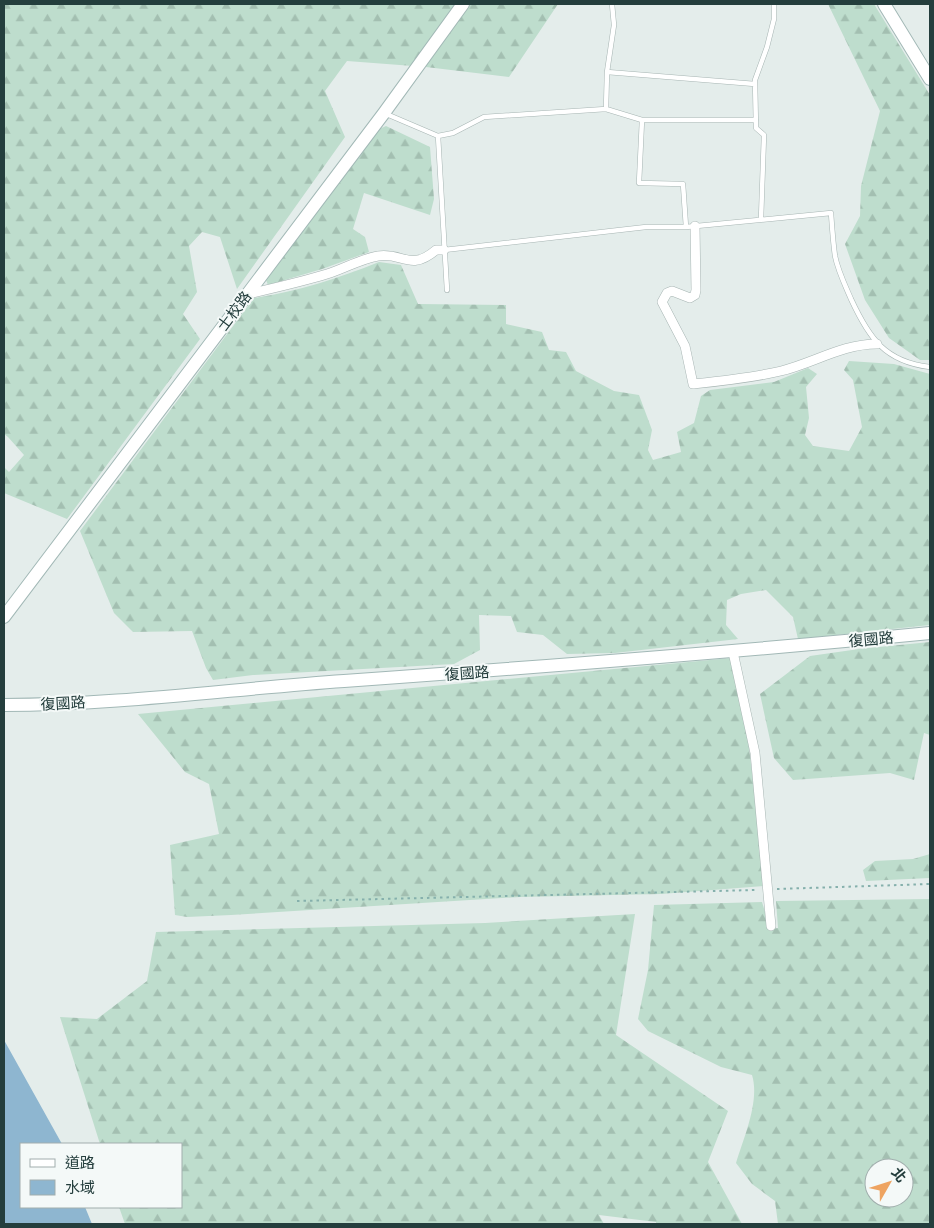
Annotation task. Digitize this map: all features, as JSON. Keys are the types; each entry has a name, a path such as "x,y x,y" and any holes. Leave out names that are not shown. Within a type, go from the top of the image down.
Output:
{"street":[{"name":"士校路","path":"4,617 384,113 463,4"},
{"path":"884,4 930,79"},
{"path":"696,226 695,295 690,298 672,291 667,293 662,302 685,346 693,384 725,381 782,371 841,349 865,344 877,344"},
{"path":"248,294 328,274 383,255 416,261 427,258 436,250 444,250"},
{"name":"復國路","path":"4,706 184,696 342,681 444,675 734,652 930,633"},
{"path":"734,652 755,753 771,926"}],"lane":[{"path":"606,109 607,72 614,25 612,4"},
{"path":"761,219 764,135 756,128 755,84 774,19 774,4"},
{"path":"607,72 755,84"},
{"path":"384,113 438,136 453,133 484,117 606,109 642,120 756,120"},
{"path":"642,120 639,183 683,184 686,227"},
{"path":"438,136 447,290"},
{"path":"444,250 646,227 686,227 831,213 835,256 859,316 877,344 886,352 901,360 930,367"}],"path":[{"path":"297,901 930,884"}],"green space":[{"path":"4,4 558,4 509,77 426,67 347,61 325,91 345,137 237,289 220,237 202,232 189,246 197,292 183,314 200,339 67,519 4,493 4,467 9,472 24,455 4,434"},
{"path":"828,4 874,4 930,95 930,360 920,360 889,338 865,300 845,244 860,216 861,186 880,111"},
{"path":"386,126 430,147 434,199 430,215 364,193 353,229 365,237 369,252 322,269 268,285 266,280 377,130"},
{"path":"379,262 401,265 418,304 506,305 506,324 542,332 549,350 566,352 576,371 614,391 639,395 652,430 648,450 653,460 681,452 677,432 694,423 701,396 710,390 774,382 808,368 817,374 806,387 809,418 805,435 813,446 849,451 862,427 853,380 844,370 849,361 894,364 930,374 930,625 798,639 793,617 766,590 741,594 727,600 726,625 738,639 615,653 567,654 543,635 517,632 511,616 479,615 480,650 454,664 253,675 213,680 206,668 192,631 133,632 114,613 80,531 254,298 318,284"},
{"path":"930,642 930,735 924,733 914,780 890,773 793,780 774,758 760,694 810,656"},
{"path":"731,658 746,721 765,886 661,894 520,897 231,915 187,917 175,915 170,845 219,834 209,784 185,772 138,714"},
{"path":"930,854 930,878 866,881 863,870 875,861 913,859"},
{"path":"930,899 930,1224 778,1224 775,1201 752,1184 736,1163 753,1107 754,1085 752,1075 721,1067 648,1031 638,1019 648,970 654,905 762,902 770,929 778,928 776,901"},
{"path":"635,914 616,1035 728,1111 708,1162 742,1224 656,1224 656,1222 599,1215 604,1224 125,1224 119,1208 182,1208 182,1143 100,1143 60,1017 97,1019 147,981 156,932 485,923"}],"water":[{"path":"4,1040 61,1143 20,1143 20,1208 85,1208 92,1224 4,1224"}]}
